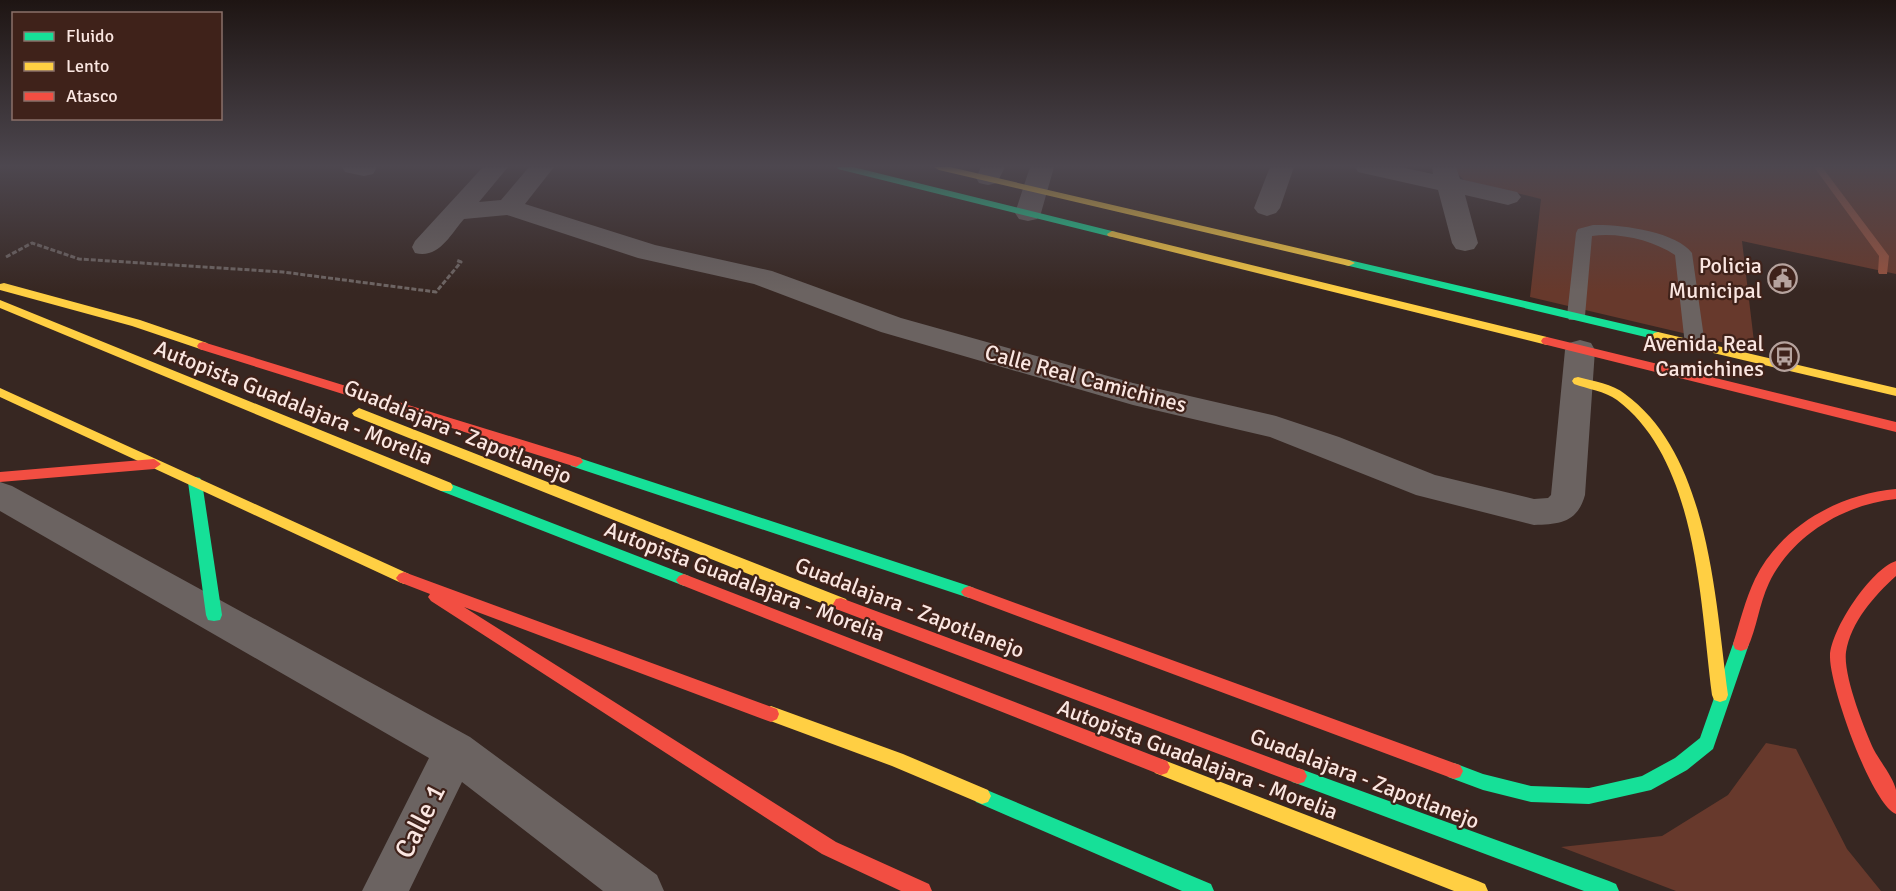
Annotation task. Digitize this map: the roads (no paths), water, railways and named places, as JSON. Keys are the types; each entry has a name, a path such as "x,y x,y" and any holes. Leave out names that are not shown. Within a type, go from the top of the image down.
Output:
{"main road":[{"path":"1101,209 1580,350 1896,427"},
{"path":"1118,209 1896,392"},
{"path":"0,286 103,313 551,453 963,589 1483,782 1531,794 1589,796 1645,784 1681,764 1707,744 1763,579 1783,548 1815,522 1845,506 1886,494 1896,494"},
{"name":"Autopista Guadalajara - Morelia","path":"0,304 411,473 1478,891"},
{"name":"Guadalajara - Zapotlanejo","path":"203,346 324,399"},
{"path":"1578,381 1609,391 1634,407 1653,432 1690,501 1696,528 1721,703"},
{"path":"0,392 412,582 897,760 1204,891"},
{"name":"Guadalajara - Zapotlanejo","path":"346,408 800,589 1609,891"},
{"path":"0,477 157,464"},
{"path":"195,482 214,615"},
{"path":"1896,567 1864,598 1849,624 1838,655 1845,700 1865,751 1896,805"},
{"path":"412,582 829,848 922,891"}],"street":[{"path":"425,247 459,209"},
{"name":"Calle Real Camichines","path":"456,212 492,209"},
{"name":"Calle Real Camichines","path":"514,209 648,252 778,282 891,325 1133,394 1276,427 1428,486 1513,509 1534,512 1552,510 1565,505 1568,495 1580,350"},
{"path":"1456,209 1466,243"},
{"path":"0,495 455,751 641,891"},
{"name":"Calle 1","path":"385,891 455,751"}],"lane":[{"path":"1575,316 1584,233 1592,229 1605,229 1667,243 1683,253 1695,345"}],"waterway":[{"path":"1849,209 1884,256 1883,272"}],"place":[{"name":"Policia Municipal","path":"1783,278"},
{"name":"Avenida Real Camichines","path":"1785,356"}]}
